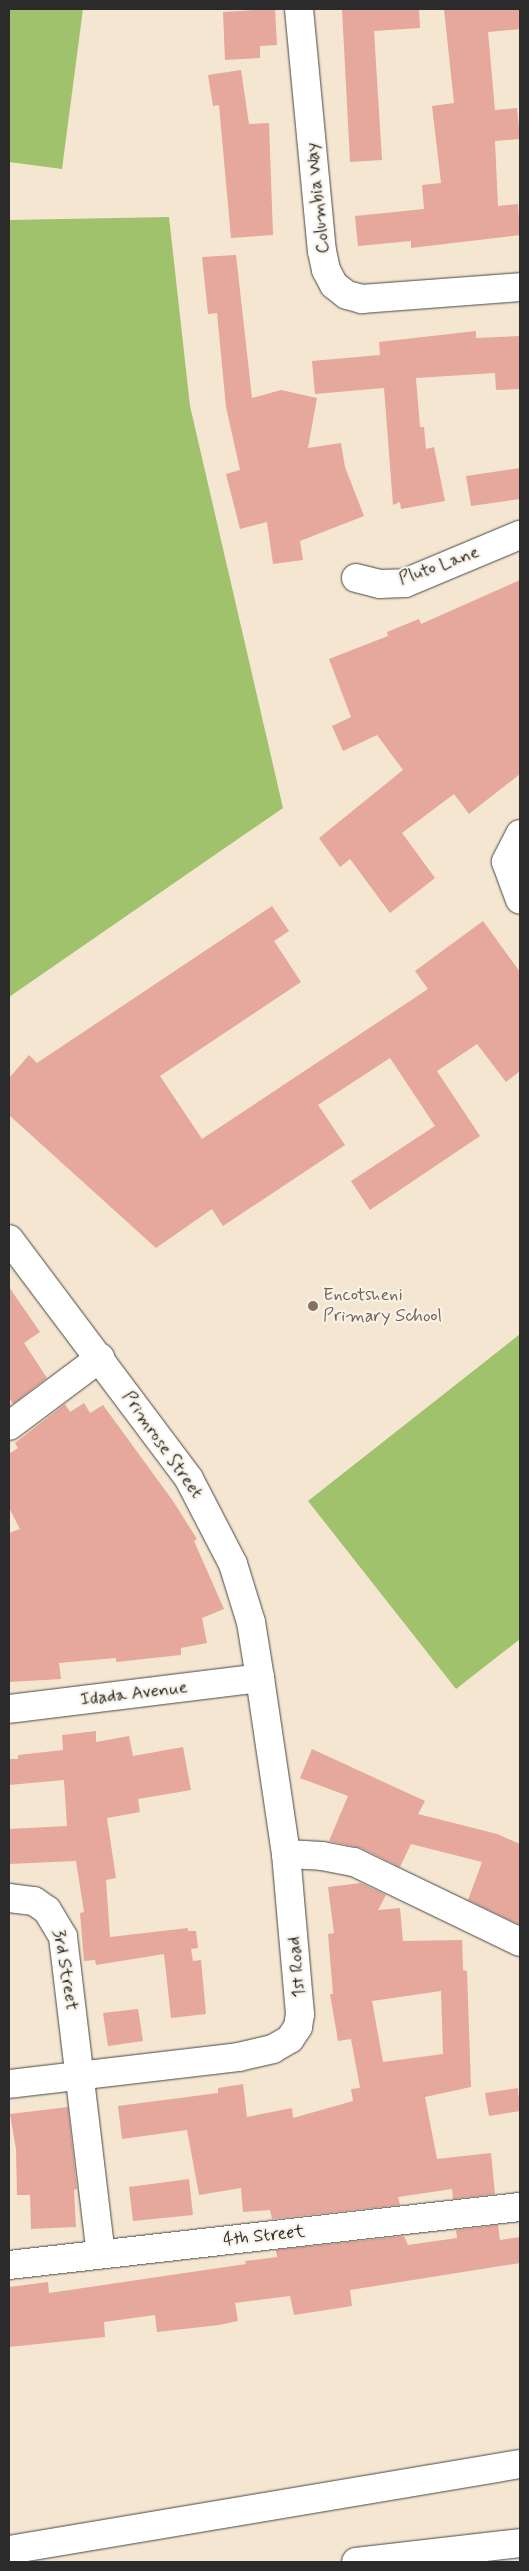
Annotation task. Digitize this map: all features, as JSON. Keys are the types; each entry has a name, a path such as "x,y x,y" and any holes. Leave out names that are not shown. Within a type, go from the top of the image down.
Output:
{"main road":[{"name":"Columbia Way","path":"300,9 322,251 326,270 334,285 347,295 362,299 520,286"},
{"name":"Pluto Lane","path":"356,578 380,584 405,583 520,535"},
{"path":"520,834 506,862 520,900"},
{"name":"Primrose Street","path":"9,1239 189,1478 210,1515 233,1564 251,1622 260,1678"},
{"path":"9,1426 100,1358"},
{"name":"Idada Avenue","path":"9,1709 260,1678"},
{"name":"1st Road","path":"9,2084 240,2057 273,2049 290,2039 298,2027 300,2014 286,1854 260,1678"},
{"path":"286,1854 322,1856 354,1862 520,1942"},
{"name":"3rd Street","path":"9,1898 34,1900 48,1910 63,1937 79,2076"},
{"path":"79,2076 101,2254"},
{"name":"4th Street","path":"9,2266 520,2207"},
{"path":"9,2550 520,2464"},
{"path":"356,2562 520,2543"}],"green space":[{"path":"9,9 83,9 62,169 9,162"},
{"path":"169,217 190,406 283,808 9,997 9,220"},
{"path":"520,1334 520,1639 456,1689 308,1501"}],"building":[{"path":"275,9 277,45 260,46 260,58 225,60 223,12"},
{"path":"342,9 419,9 420,28 374,31 382,160 350,162"},
{"path":"444,9 520,9 520,29 488,32 495,110 517,108 520,139 495,141 498,206 518,204 520,235 411,248 411,241 358,246 355,216 424,209 422,185 441,183 432,106 454,103"},
{"path":"241,70 249,124 269,123 273,235 231,238 219,105 213,106 208,75"},
{"path":"236,255 252,398 281,390 317,398 308,448 341,443 345,467 364,516 300,541 303,560 273,564 267,522 240,529 226,474 240,470 226,407 217,313 208,314 202,257"},
{"path":"476,331 476,338 520,336 520,389 496,390 495,373 416,378 420,427 424,427 426,449 434,447 445,501 401,509 400,502 393,505 384,388 315,394 312,361 380,355 379,342"},
{"path":"520,468 520,499 471,506 466,476"},
{"path":"520,580 520,774 469,814 454,794 402,833 435,878 390,913 350,859 340,867 319,838 403,770 377,735 343,751 332,726 351,717 329,659 388,636 387,632 419,619 421,624"},
{"path":"272,906 289,931 274,941 301,982 160,1076 202,1139 428,989 415,971 483,921 520,972 520,1071 506,1082 477,1044 437,1071 480,1136 370,1210 351,1181 435,1126 390,1058 318,1105 345,1145 223,1226 212,1209 156,1248 9,1115 9,1078 29,1055 37,1063"},
{"path":"9,1287 40,1332 24,1343 47,1378 13,1404 9,1397"},
{"path":"84,1403 90,1413 103,1405 173,1501 197,1539 194,1541 224,1609 202,1618 207,1643 181,1648 181,1655 116,1662 116,1658 59,1663 61,1679 9,1682 9,1533 20,1529 9,1508 9,1454 18,1448 15,1443 65,1404 70,1412"},
{"path":"96,1731 96,1742 129,1736 133,1756 183,1747 191,1790 138,1799 140,1812 107,1818 116,1878 106,1880 110,1937 188,1928 188,1931 196,1931 198,1948 191,1949 193,1961 201,1960 206,2014 171,2018 164,1954 96,1965 95,1960 84,1961 80,1913 84,1912 76,1861 9,1864 9,1829 67,1826 64,1780 9,1785 9,1759 18,1759 18,1755 63,1750 62,1735"},
{"path":"312,1749 425,1801 418,1814 497,1834 520,1844 520,1925 468,1900 482,1862 411,1844 400,1867 361,1848 329,1841 348,1796 300,1778"},
{"path":"361,1883 386,1895 378,1910 400,1908 403,1941 462,1940 463,1970 467,1971 471,2087 425,2097 437,2159 491,2153 495,2194 453,2199 452,2189 398,2197 400,2205 272,2219 270,2210 243,2212 241,2188 199,2195 187,2130 122,2139 118,2106 218,2093 218,2088 243,2084 247,2117 292,2108 293,2118 353,2101 351,2089 360,2088 351,2039 338,2041 330,1994 333,1994 328,1934 334,1933 328,1887","holes":["441,1991 443,2054 383,2062 372,2001"]},
{"path":"138,2009 143,2041 108,2046 103,2013"},
{"path":"518,2088 520,2111 489,2116 485,2093"},
{"path":"68,2107 77,2189 74,2190 76,2227 31,2229 30,2195 17,2195 16,2149 10,2114"},
{"path":"189,2179 193,2215 133,2221 129,2187"},
{"path":"498,2225 500,2240 520,2237 520,2263 350,2290 352,2306 294,2315 290,2296 235,2303 238,2321 219,2325 157,2332 155,2315 104,2322 105,2337 9,2347 9,2287 48,2282 49,2293 246,2264 245,2261 277,2257 276,2250 404,2236 408,2245 457,2238 456,2230"}],"place":[{"name":"Encotsheni Primary School","path":"313,1306"}]}
